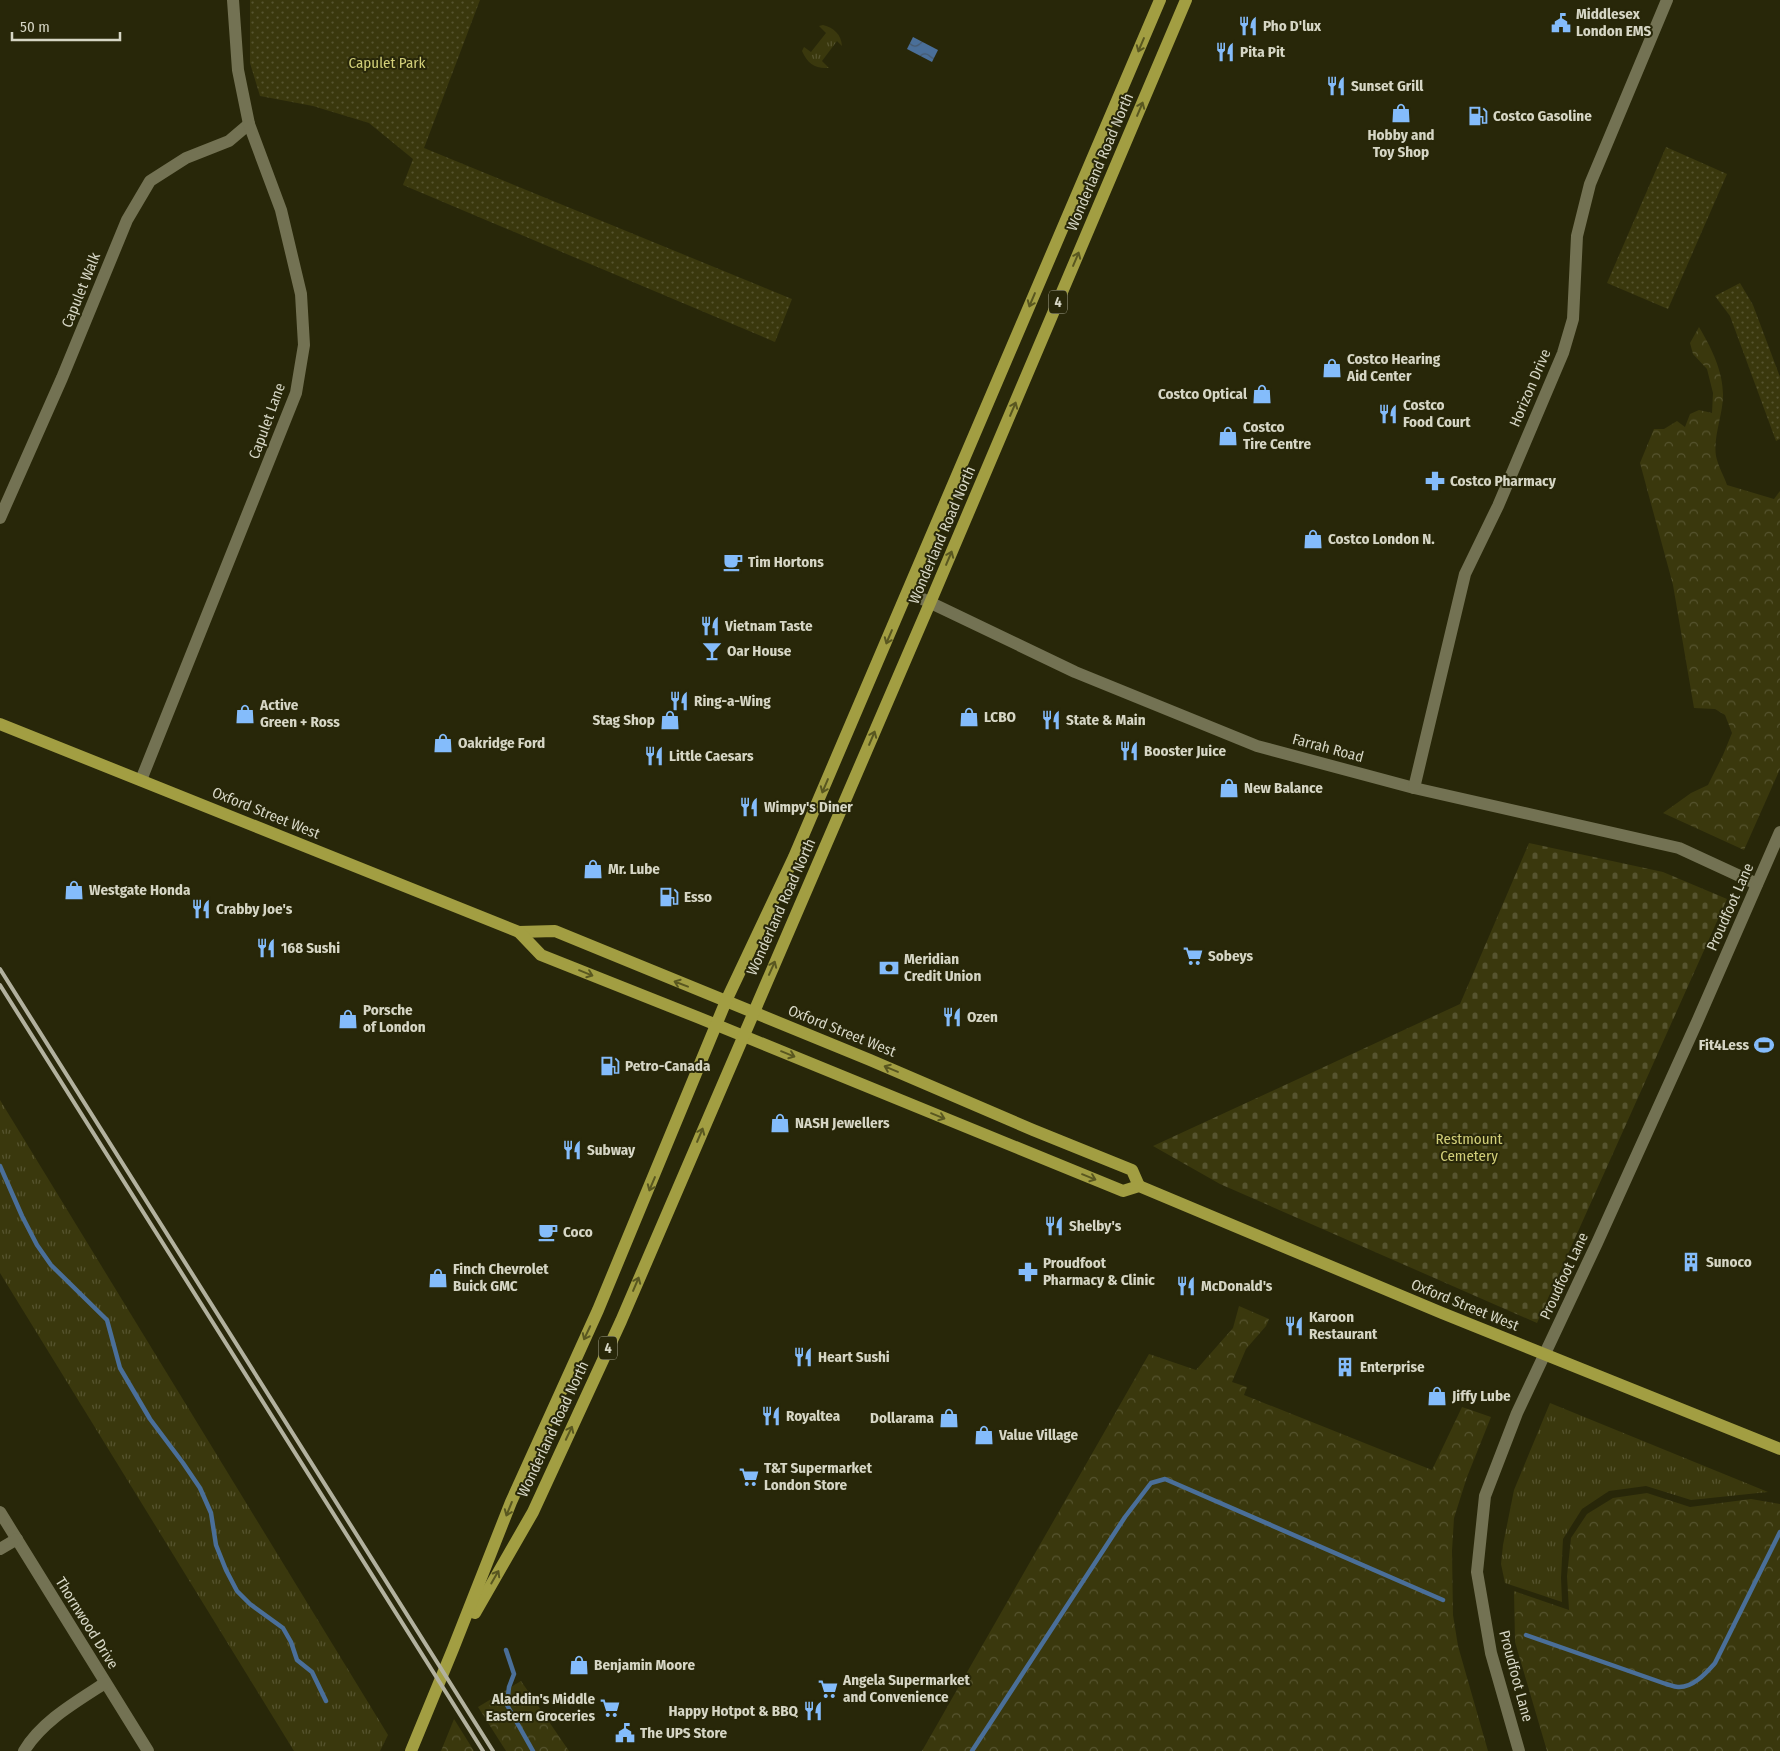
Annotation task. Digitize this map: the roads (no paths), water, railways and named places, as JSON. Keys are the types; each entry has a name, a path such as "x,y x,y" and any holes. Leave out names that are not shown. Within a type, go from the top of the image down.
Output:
{"main road":[{"name":"Wonderland Road North","path":"411,1751 511,1502 598,1310 726,1001 794,857 1160,0"},
{"name":"Wonderland Road North","path":"453,1650 533,1512 620,1321 930,603 1186,0"},
{"name":"Oxford Street West","path":"0,724 519,932 555,931 1132,1170 1139,1186"},
{"name":"Oxford Street West","path":"519,932 541,955 1123,1191 1139,1186 1406,1298 1780,1448"}],"street":[{"name":"Capulet Lane","path":"141,780 296,393 303,355 301,294 280,210 249,124 238,70 233,0"},
{"name":"Horizon Drive","path":"1414,788 1465,574 1498,506 1563,353 1573,319 1577,236 1590,184 1667,0"},
{"name":"Capulet Walk","path":"0,518 62,378 127,220 150,181 186,158 229,141 249,124"},
{"name":"Farrah Road","path":"908,592 1075,672 1258,746 1414,788 1679,848 1757,884"},
{"name":"Proudfoot Lane","path":"1519,1751 1491,1653 1477,1572 1485,1496 1516,1413 1597,1244 1780,832"},
{"name":"Thornwood Drive","path":"0,1512 148,1751"},
{"path":"0,1549 17,1539"},
{"path":"24,1751 31,1740 62,1712 105,1683"}],"water":[{"path":"913,37 938,50 932,62 907,49"}],"waterway":[{"path":"0,1166 37,1245 51,1265 107,1320 120,1368 150,1419 200,1488 211,1513 216,1545 237,1591 250,1604 283,1628 291,1642 297,1660 312,1672 326,1701"},
{"path":"972,1751 1125,1517 1151,1483 1165,1479 1443,1600"},
{"path":"1526,1635 1672,1686 1684,1687 1689,1685 1699,1679 1715,1663 1780,1532"},
{"path":"506,1650 514,1674 509,1687 507,1705 533,1751"}],"railway":[{"path":"0,969 493,1751"},
{"path":"0,985 483,1751"}],"place":[{"name":"Middlesex London EMS","path":"1561,23"},
{"name":"Pho D'lux","path":"1248,26"},
{"name":"Pita Pit","path":"1225,52"},
{"name":"Sunset Grill","path":"1336,86"},
{"name":"Hobby and Toy Shop","path":"1401,113"},
{"name":"Costco Gasoline","path":"1478,116"},
{"name":"Costco Hearing Aid Center","path":"1332,368"},
{"name":"Costco Optical","path":"1262,394"},
{"name":"Costco Food Court","path":"1388,414"},
{"name":"Costco Tire Centre","path":"1228,436"},
{"name":"Costco Pharmacy","path":"1435,481"},
{"name":"Costco London N.","path":"1313,539"},
{"name":"Tim Hortons","path":"733,562"},
{"name":"Vietnam Taste","path":"710,626"},
{"name":"Oar House","path":"712,651"},
{"name":"Ring-a-Wing","path":"679,701"},
{"name":"Active Green + Ross","path":"245,714"},
{"name":"LCBO","path":"969,717"},
{"name":"Stag Shop","path":"670,720"},
{"name":"State & Main","path":"1051,720"},
{"name":"Oakridge Ford","path":"443,743"},
{"name":"Booster Juice","path":"1129,751"},
{"name":"Little Caesars","path":"654,756"},
{"name":"New Balance","path":"1229,788"},
{"name":"Wimpy's Diner","path":"749,807"},
{"name":"Mr. Lube","path":"593,869"},
{"name":"Westgate Honda","path":"74,890"},
{"name":"Esso","path":"669,897"},
{"name":"Crabby Joe's","path":"201,909"},
{"name":"168 Sushi","path":"266,948"},
{"name":"Sobeys","path":"1193,956"},
{"name":"Meridian Credit Union","path":"889,968"},
{"name":"Ozen","path":"952,1017"},
{"name":"Porsche of London","path":"348,1019"},
{"name":"Fit4Less","path":"1764,1045"},
{"name":"Petro-Canada","path":"610,1066"},
{"name":"NASH Jewellers","path":"780,1123"},
{"name":"Subway","path":"572,1150"},
{"name":"Shelby's","path":"1054,1226"},
{"name":"Coco","path":"548,1232"},
{"name":"Sunoco","path":"1691,1262"},
{"name":"Proudfoot Pharmacy & Clinic","path":"1028,1272"},
{"name":"Finch Chevrolet Buick GMC","path":"438,1278"},
{"name":"McDonald's","path":"1186,1286"},
{"name":"Karoon Restaurant","path":"1294,1326"},
{"name":"Heart Sushi","path":"803,1357"},
{"name":"Enterprise","path":"1345,1367"},
{"name":"Jiffy Lube","path":"1437,1396"},
{"name":"Royaltea","path":"771,1416"},
{"name":"Dollarama","path":"949,1418"},
{"name":"Value Village","path":"984,1435"},
{"name":"T&T Supermarket London Store","path":"749,1477"},
{"name":"Benjamin Moore","path":"579,1665"},
{"name":"Angela Supermarket and Convenience","path":"828,1689"},
{"name":"Aladdin's Middle Eastern Groceries","path":"610,1708"},
{"name":"Happy Hotpot & BBQ","path":"813,1711"},
{"name":"The UPS Store","path":"625,1733"}],"park label":[{"name":"Capulet Park","path":"387,63"},
{"name":"Restmount Cemetery","path":"1469,1148"}]}
